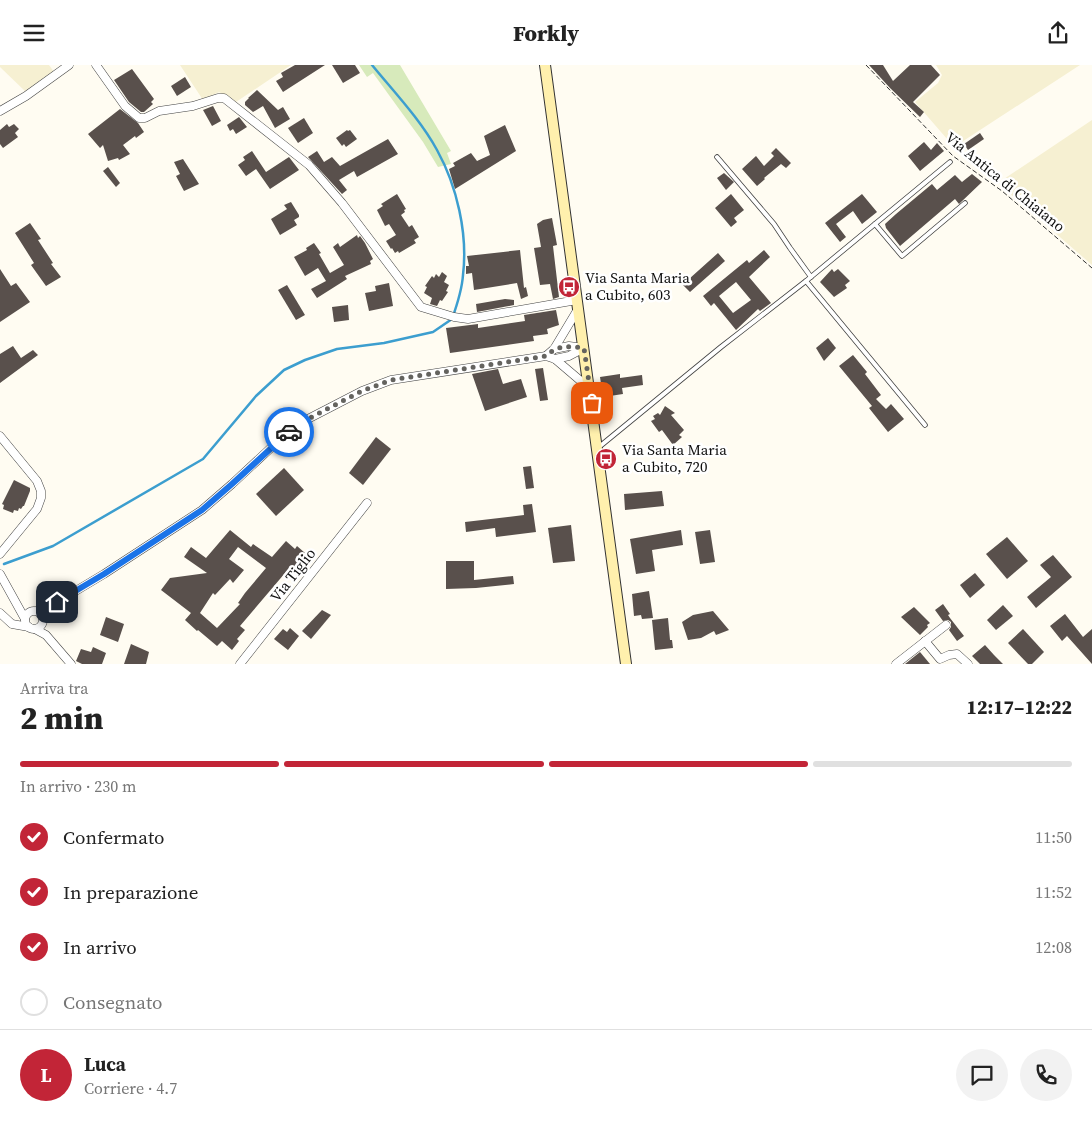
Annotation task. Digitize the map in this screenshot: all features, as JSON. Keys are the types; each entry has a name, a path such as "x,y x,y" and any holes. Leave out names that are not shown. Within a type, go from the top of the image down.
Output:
{"main road":[{"path":"545,65 626,664"}],"street":[{"path":"0,111 26,96 69,65"},
{"path":"96,65 125,106 132,114 139,118 145,118 159,111 193,106 224,98 309,165 342,203 421,307 468,319 578,305"},
{"path":"546,356 554,349 578,305"},
{"path":"554,349 569,346 584,348"},
{"path":"555,359 569,356 584,348"},
{"path":"34,611 50,607 202,510 289,431 304,421 362,391 391,380 546,356 555,359 590,387"},
{"path":"0,436 37,481 41,491 41,498 37,509 0,554"},
{"name":"Via Tiglio","path":"240,664 367,503"},
{"path":"0,574 29,625"},
{"path":"20,607 34,611 43,617"},
{"path":"29,625 43,617 50,607"},
{"path":"29,625 34,611"},
{"path":"0,613 9,622 29,625 46,635 71,664"},
{"path":"896,664 946,625"},
{"path":"925,641 940,659 948,655 957,654 968,664"}],"lane":[{"path":"717,157 774,224 811,277"},
{"path":"598,448 721,347 811,277 950,161"},
{"path":"875,224 902,256 965,203"},
{"path":"806,281 925,425"}],"path":[{"name":"Via Antica di Chiaiano","path":"866,65 953,156 1002,191 1092,268"}],"shaded area":[{"path":"0,65 49,65 54,72 26,92"},
{"path":"180,65 291,65 236,102 219,92 203,100"},
{"path":"936,65 1080,65 954,147 915,102 938,83 942,75"},
{"path":"1092,120 1092,265 998,183"}],"green space":[{"path":"359,65 400,65 451,151 447,153 451,164 438,167 423,142 373,73 367,77"}],"building":[{"path":"295,65 325,65 283,92 276,81 283,77 281,73"},
{"path":"332,65 355,65 360,73 343,83"},
{"path":"869,65 883,65 893,81 910,65 931,65 940,75 913,102 924,112 920,117 890,88"},
{"path":"132,69 154,99 151,102 153,104 144,112 141,112 129,102 114,80"},
{"path":"185,77 191,87 177,96 171,86"},
{"path":"257,90 278,110 283,107 290,119 275,128 263,106 253,112 245,105 248,98"},
{"path":"213,106 221,121 212,126 203,110"},
{"path":"120,109 138,123 144,132 123,145 130,154 119,160 118,158 108,161 103,145 100,148 88,134"},
{"path":"239,117 247,127 236,134 233,129 230,131 227,125"},
{"path":"304,118 313,133 298,143 288,128"},
{"path":"7,124 9,127 14,124 19,129 15,133 18,137 3,148 0,144 0,130"},
{"path":"505,125 516,151 455,189 449,169 455,166 453,163 471,153 477,161 490,155 484,136"},
{"path":"350,130 357,139 346,147 344,144 342,146 336,138"},
{"path":"980,133 984,139 968,150 964,144"},
{"path":"388,139 398,154 357,177 354,171 339,180 347,190 342,194 308,157 317,151 324,162 332,157 340,166"},
{"path":"924,142 931,150 937,143 944,151 920,171 908,156"},
{"path":"776,148 791,163 786,168 781,164 757,186 742,169 756,156 764,166 774,156 771,153"},
{"path":"252,151 266,172 289,157 299,170 270,189 256,169 246,176 238,165 245,160 243,157"},
{"path":"183,159 199,184 184,191 176,176 180,174 174,162"},
{"path":"108,167 120,183 116,187 103,171"},
{"path":"724,173 734,182 726,190 717,178"},
{"path":"972,174 982,182 959,204 955,199 900,246 885,224 932,184 937,190 955,175 962,182"},
{"path":"397,194 406,209 401,215 409,227 412,225 419,237 414,240 416,243 399,253 398,251 395,253 386,241 396,235 389,224 385,226 377,210 383,206 381,204"},
{"path":"731,194 744,210 734,218 737,222 731,227 715,208"},
{"path":"862,194 877,212 862,224 853,211 836,224 846,237 840,242 825,223"},
{"path":"291,202 299,215 294,220 297,225 280,235 271,219 287,209 284,205"},
{"path":"552,218 557,245 553,246 559,297 553,299 550,284 540,285 534,248 541,247 537,224"},
{"path":"30,223 41,239 38,240 53,263 51,264 61,277 46,286 31,265 34,263 15,233"},
{"path":"357,235 365,243 373,259 370,261 371,264 345,276 347,279 317,298 311,289 326,281 318,268 305,276 294,257 307,250 306,248 314,243 330,273 344,265 333,247 338,243 340,247"},
{"path":"520,250 524,288 526,287 528,296 521,299 517,283 474,290 472,273 466,274 466,266 469,266 467,256"},
{"path":"764,250 770,257 749,277 771,303 760,311 758,309 736,330 714,303 711,306 703,296 747,260 749,263","holes":["736,282 751,300 733,313 719,296"]},
{"path":"718,253 725,261 690,292 680,282 686,276 689,279"},
{"path":"0,269 11,286 16,283 30,302 0,322"},
{"path":"832,269 834,272 838,269 850,281 845,285 847,288 834,297 820,282"},
{"path":"442,272 447,276 444,282 449,285 446,291 448,292 437,306 430,304 432,298 424,293 427,287 425,286 432,276 434,278 436,274 439,277"},
{"path":"389,283 393,306 369,311 365,293 376,291 375,286"},
{"path":"287,285 305,315 296,320 278,290"},
{"path":"505,299 514,300 514,305 477,312 476,304"},
{"path":"348,305 349,320 334,322 332,307"},
{"path":"556,310 559,325 547,329 548,334 533,336 534,341 450,353 446,328 478,324 478,328 525,321 524,315"},
{"path":"828,338 836,348 824,361 816,348"},
{"path":"13,346 21,358 33,350 38,355 0,383 0,354"},
{"path":"853,355 867,372 865,374 881,395 876,399 886,409 891,404 904,419 888,432 869,408 872,406 839,366"},
{"path":"543,368 548,400 540,401 535,369"},
{"path":"498,369 503,384 521,379 527,397 485,411 472,374"},
{"path":"620,374 620,378 642,375 643,385 622,388 623,394 603,397 600,377"},
{"path":"665,406 675,413 671,415 684,430 679,435 682,437 673,445 662,430 659,432 651,421 655,419 653,416 658,413 660,415"},
{"path":"376,437 391,449 363,485 349,473"},
{"path":"531,466 534,488 526,489 523,467"},
{"path":"284,468 304,490 276,516 256,494"},
{"path":"14,480 30,488 30,491 24,506 21,509 19,508 18,511 14,510 13,513 3,509 4,505 2,504"},
{"path":"662,491 664,506 625,510 624,494"},
{"path":"532,504 536,532 496,537 495,528 466,532 465,522 524,515 523,505"},
{"path":"571,525 575,561 553,563 548,528"},
{"path":"230,530 251,547 253,544 272,557 286,541 295,549 297,546 305,553 302,556 305,559 295,570 291,566 240,626 245,630 237,639 239,641 232,650 222,641 217,646 197,631 185,620 191,613 161,590 170,578 207,573 184,557 191,547 206,558","holes":["238,547 266,568 245,593 238,603 240,604 217,628 200,613 213,593 215,595 230,579 233,583 244,570 229,559"]},
{"path":"681,530 683,545 652,550 655,571 636,574 630,539"},
{"path":"710,530 715,562 700,564 695,532"},
{"path":"1007,537 1028,561 1007,579 986,554"},
{"path":"1053,555 1072,577 1036,608 1027,597 1051,577 1040,565"},
{"path":"446,561 474,561 474,580 513,576 514,584 446,589"},
{"path":"975,573 985,585 970,598 960,585"},
{"path":"649,591 653,618 642,619 641,615 634,616 632,594"},
{"path":"943,604 950,614 948,615 964,636 957,641 949,630 951,622 948,620 943,621 935,610"},
{"path":"1003,605 1013,616 996,630 987,620"},
{"path":"914,607 930,623 920,635 901,617"},
{"path":"322,610 331,615 311,639 302,631"},
{"path":"713,611 729,630 716,635 714,631 701,638 688,640 682,622 693,615"},
{"path":"1065,614 1083,637 1092,629 1092,664 1067,636 1062,641 1050,626"},
{"path":"106,617 124,624 118,642 100,635"},
{"path":"668,618 670,640 672,640 673,648 655,650 652,620"},
{"path":"290,628 299,636 288,650 274,639 283,629 287,632"},
{"path":"1023,629 1044,652 1032,664 1028,664 1008,643"},
{"path":"131,644 149,652 146,664 124,664"},
{"path":"985,645 1003,664 980,664 972,656"},
{"path":"93,647 106,653 102,664 82,664 76,661 81,649 91,652"},
{"path":"920,652 930,664 905,664"}],"waterway":[{"path":"4,564 53,546 203,459 256,396 284,370 305,360 337,349 384,343 433,332 452,319 462,286 464,243 459,211 450,179 437,150 423,127 372,65"}],"way so far":[{"path":"289,432 304,421 362,391 391,380 546,356 554,349 569,346 584,348 592,403"}],"place":[{"name":"Via Santa Maria a Cubito, 603","path":"569,287"},
{"name":"Via Santa Maria a Cubito, 720","path":"606,459"}],"route":[{"path":"57,602 104,574 202,510 289,432"}]}
